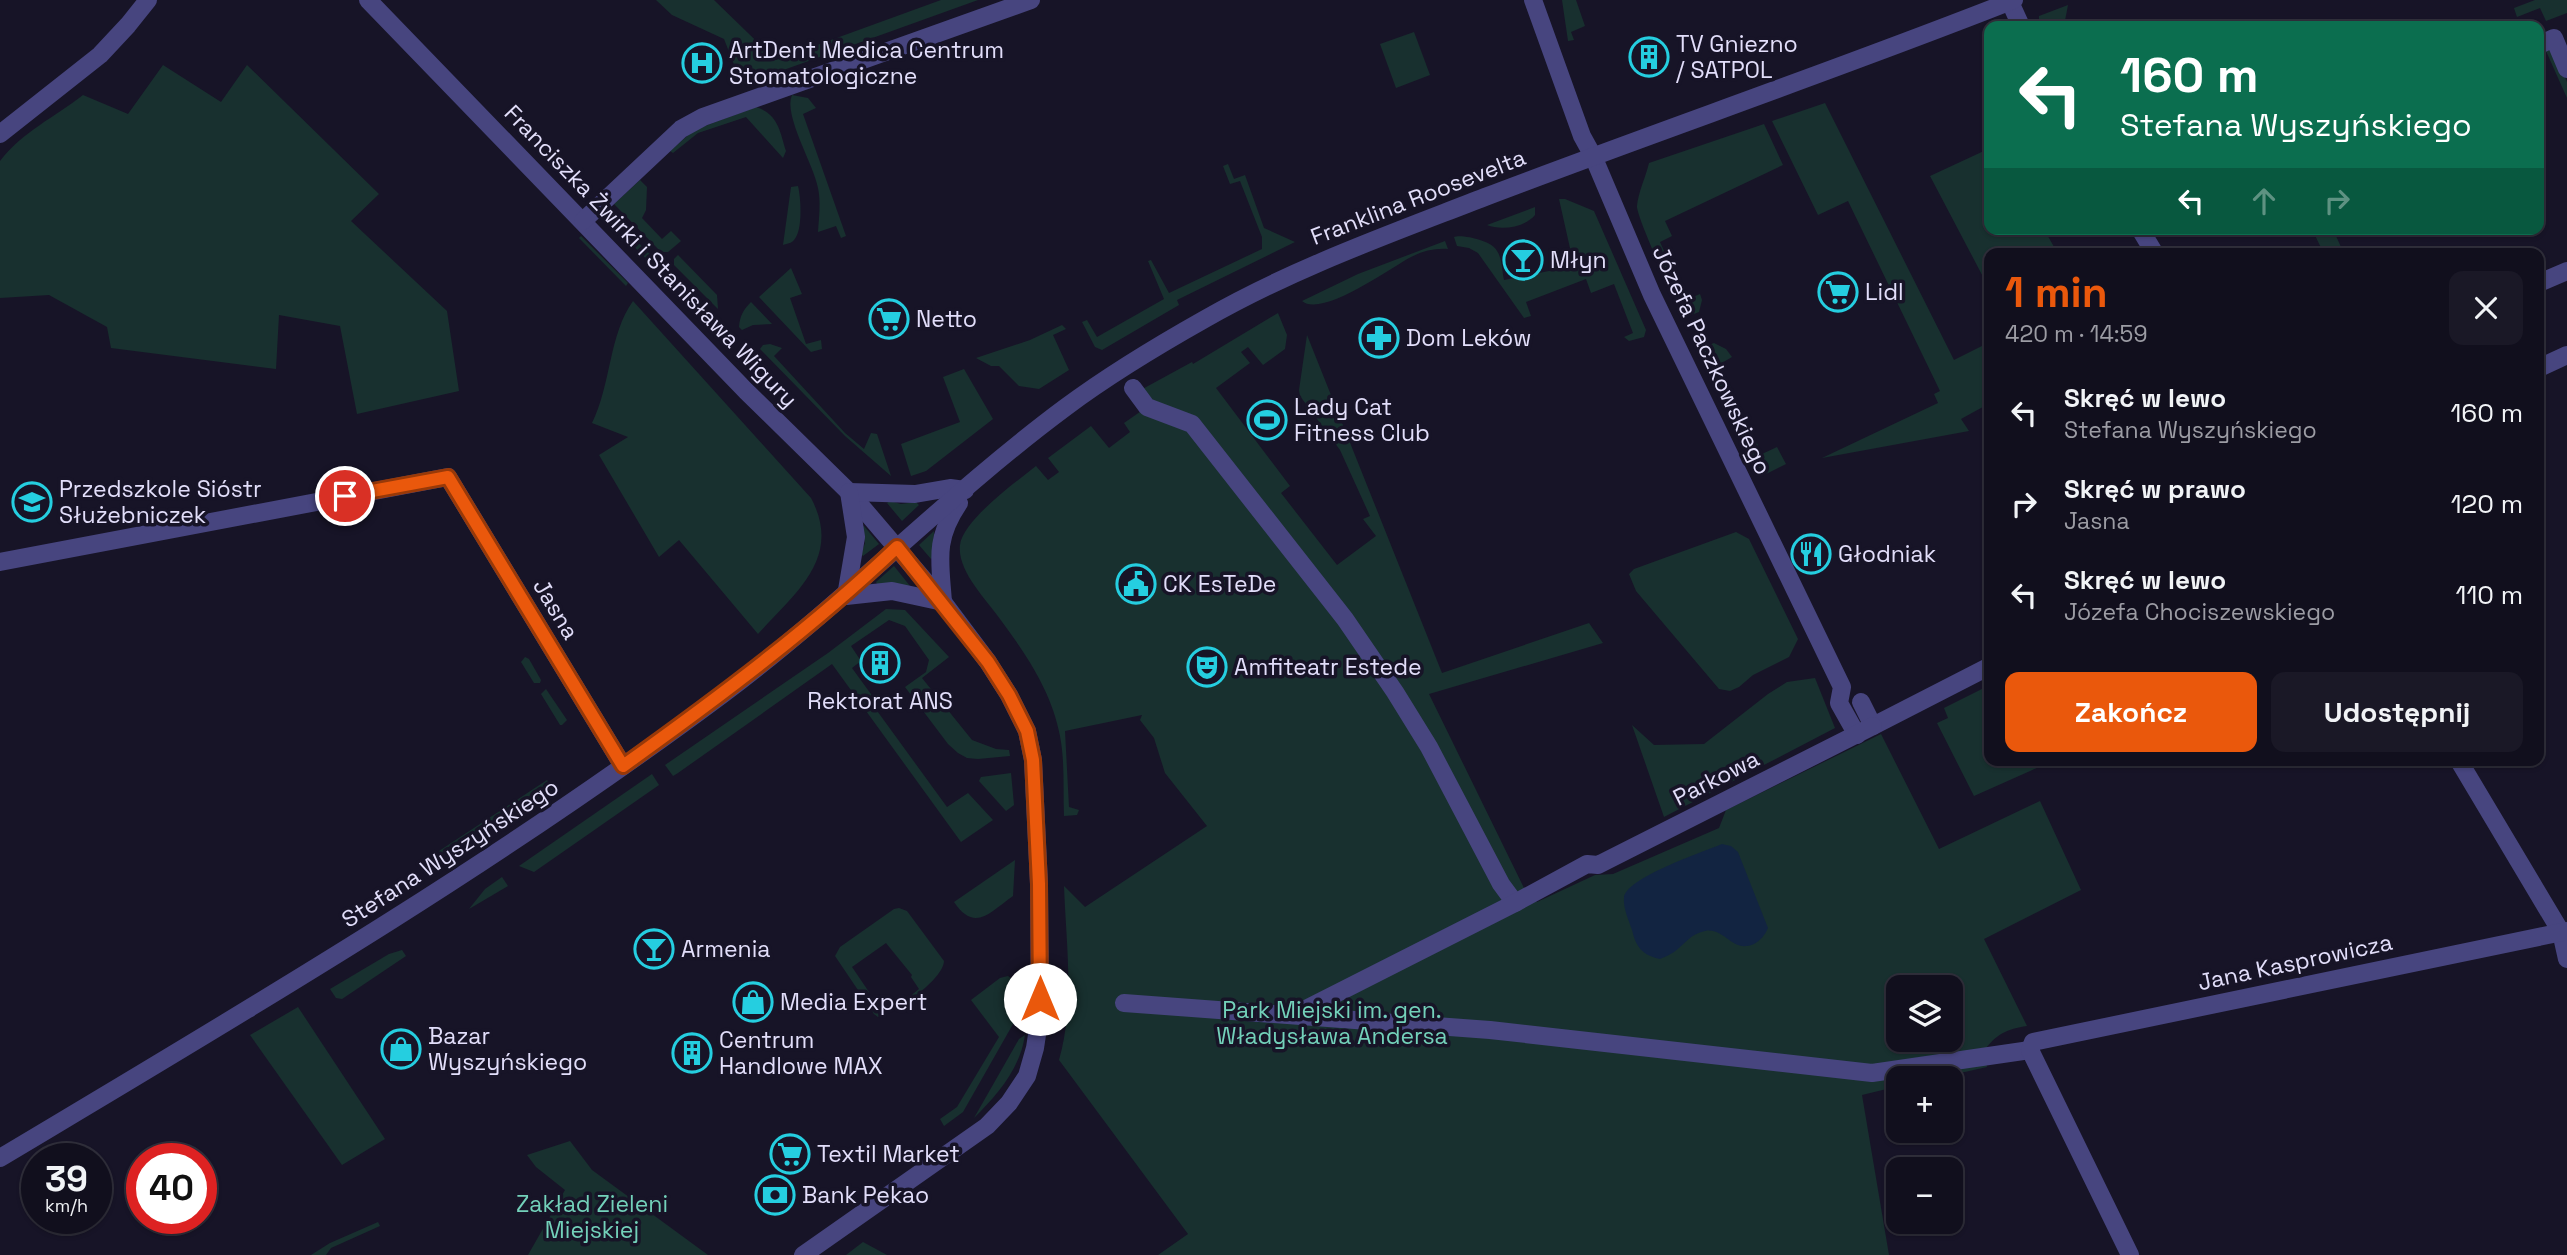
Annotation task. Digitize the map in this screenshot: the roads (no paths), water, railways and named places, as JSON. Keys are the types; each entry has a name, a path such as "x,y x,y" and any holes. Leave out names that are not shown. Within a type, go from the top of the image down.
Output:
{"street":[{"path":"0,134 100,55 148,0"},
{"name":"Franciszka Żwirki i Stanisława Wigury","path":"368,0 746,391 849,492 943,602 988,662 1027,731 1033,760 1041,974 1040,1015 1027,1076 1009,1103 987,1126 803,1255"},
{"path":"583,221 681,130 703,117 1031,0"},
{"name":"Józefa Paczkowskiego","path":"1533,0 1582,135 1652,295 1842,687 1839,703 1857,734"},
{"path":"2012,1 2019,21"},
{"name":"Franklina Roosevelta","path":"897,547 1067,406 1177,335 1263,286 1374,240 1593,156 2012,1"},
{"path":"2544,42 2554,38 2567,69"},
{"path":"2544,281 2567,271"},
{"path":"2544,366 2567,355"},
{"path":"1133,388 1147,407 1192,424 1345,619 1429,747 1501,884 1515,904"},
{"name":"Jasna","path":"0,562 448,477 623,766"},
{"path":"950,488 965,491 946,522 941,539 943,602 892,592 846,596 856,537 849,492 901,495 950,488"},
{"name":"Stefana Wyszyńskiego","path":"0,1158 421,904 726,692 846,596 897,547"},
{"path":"1861,702 1873,726 1984,669"},
{"name":"Parkowa","path":"1294,1015 1515,904 1587,864 1598,865 1873,726"},
{"path":"2462,766 2564,931 2567,960"},
{"name":"Jana Kasprowicza","path":"1124,1003 1622,1043 1871,1073 2032,1046 2564,931"},
{"path":"2032,1046 2130,1255"}],"water":[{"path":"1722,844 1731,846 1738,852 1768,928 1764,935 1754,944 1740,946 1718,933 1705,931 1695,934 1674,952 1660,959 1644,953 1636,941 1625,910 1624,898 1628,890 1650,874"}],"place":[{"name":"TV Gniezno / SATPOL","path":"1649,57"},
{"name":"ArtDent Medica Centrum Stomatologiczne","path":"702,63"},
{"name":"Młyn","path":"1523,260"},
{"name":"Lidl","path":"1838,292"},
{"name":"Netto","path":"889,319"},
{"name":"Dom Leków","path":"1379,338"},
{"name":"Lady Cat Fitness Club","path":"1267,420"},
{"name":"Przedszkole Sióstr Służebniczek","path":"32,502"},
{"name":"Głodniak","path":"1811,554"},
{"name":"CK EsTeDe","path":"1136,584"},
{"name":"Rektorat ANS","path":"880,663"},
{"name":"Amfiteatr Estede","path":"1207,667"},
{"name":"Armenia","path":"654,949"},
{"name":"Media Expert","path":"753,1002"},
{"name":"Bazar Wyszyńskiego","path":"401,1049"},
{"name":"Centrum Handlowe MAX","path":"692,1053"},
{"name":"Textil Market","path":"790,1154"},
{"name":"Bank Pekao","path":"775,1195"}],"park label":[{"name":"Park Miejski im. gen. Władysława Andersa","path":"1332,1023"},
{"name":"Zakład Zieleni Miejskiej","path":"592,1217"}]}
